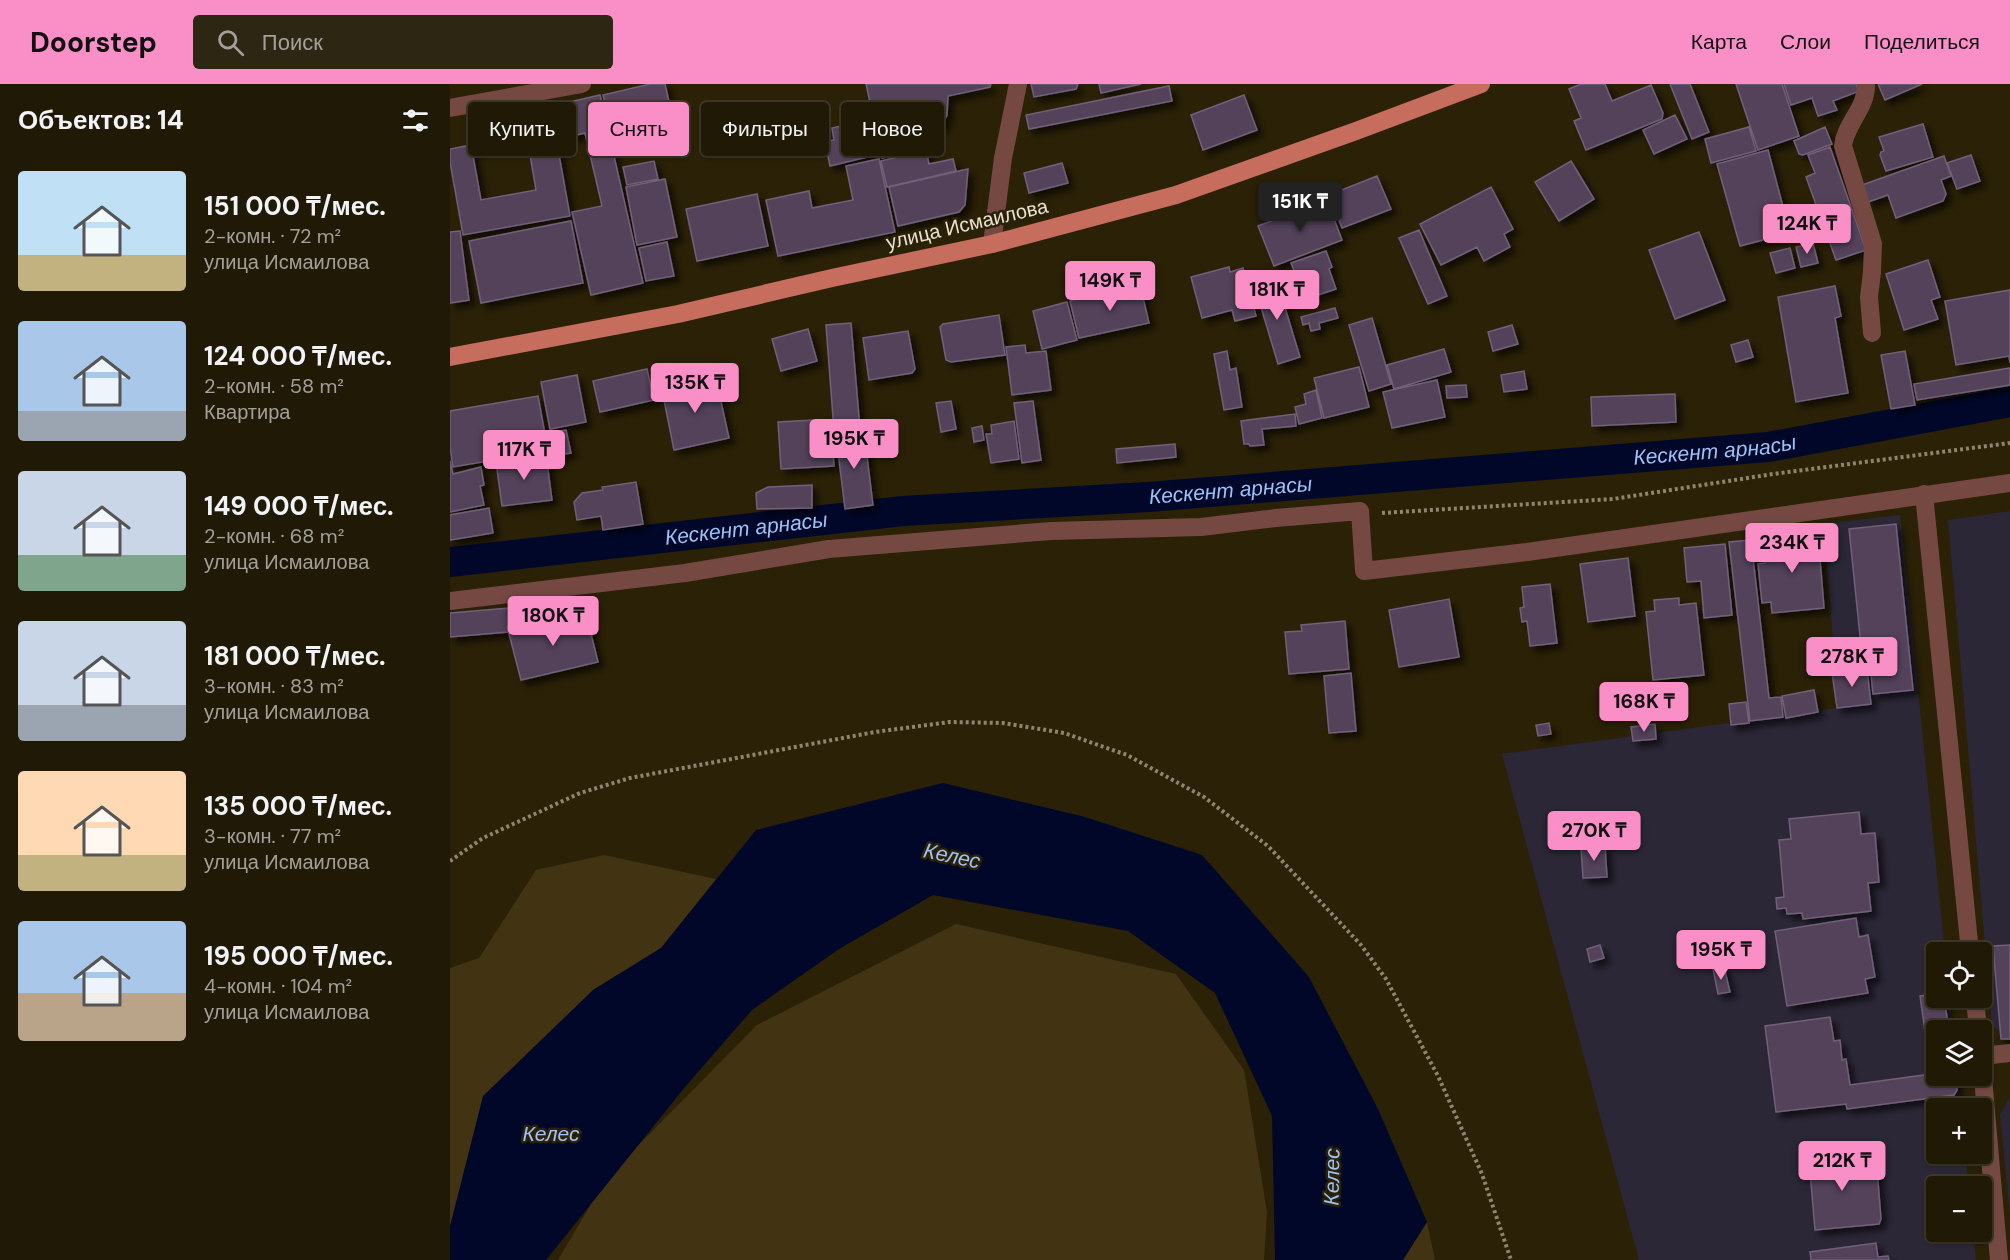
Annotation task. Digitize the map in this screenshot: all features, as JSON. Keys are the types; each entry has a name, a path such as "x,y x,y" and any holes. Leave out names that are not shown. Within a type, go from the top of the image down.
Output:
{"main road":[{"name":"улица Исмаилова","path":"450,357 678,314 992,244 1176,195 1481,84"}],"street":[{"path":"450,108 582,84"},
{"path":"992,244 1003,158 1018,84"},
{"path":"1866,84 1867,90 1844,136 1843,146 1873,244 1869,297 1872,333"},
{"path":"450,601 686,573 829,549 1051,531 1201,527 1360,511 1364,572 1527,552 2010,483"},
{"path":"1924,494 1969,942"},
{"path":"1992,1055 2010,1053"},
{"path":"1984,1086 1999,1260"}],"path":[{"path":"1360,511 1382,513 1613,499 1773,474 2010,443"},
{"path":"450,861 483,838 580,793 630,778 875,732 950,722 1004,723 1064,733 1127,755 1204,797 1268,846 1374,962 1386,979 1438,1076 1482,1174 1511,1260"}],"shaded area":[{"path":"2010,511 2010,1042 1992,1024 1992,942 1985,942 1948,520"},
{"path":"1900,515 1944,942 1926,942 1926,1008 1950,1008 1952,1020 1926,1020 1926,1086 1958,1086 1960,1098 1926,1098 1926,1164 1966,1164 1967,1176 1926,1176 1926,1242 1974,1242 1976,1260 1639,1260 1502,754 1838,708 1824,524"},
{"path":"604,855 716,879 661,948 593,990 450,1226 450,968 479,958 536,870"},
{"path":"956,924 1176,974 1244,1070 1267,1212 1264,1260 558,1260 607,1177 757,1025"},
{"path":"2010,1098 2010,1215 2000,1114"},
{"path":"1427,1222 1435,1260 1403,1260"}],"water":[{"name":"Келес","path":"943,783 1085,817 1202,855 1309,977 1378,1109 1427,1222 1403,1260 1275,1260 1272,1116 1215,993 1128,931 933,895 839,949 752,1010 685,1087 546,1260 450,1260 450,1226 483,1096 593,990 661,948 756,830"}],"building":[{"path":"650,84 665,84 669,102 605,102 603,95"},
{"path":"866,84 991,84 990,87 948,96 947,115 944,121 944,102 870,102"},
{"path":"1031,84 1078,84 1076,89 1034,97"},
{"path":"1099,84 1141,84 1101,93"},
{"path":"1581,84 1605,84 1612,101 1651,85 1663,113 1662,119 1586,150 1574,121 1581,118 1569,89"},
{"path":"1670,84 1690,84 1709,132 1692,139"},
{"path":"1736,84 1782,84 1799,136 1758,150"},
{"path":"1784,84 1856,84 1858,89 1857,92 1833,101 1837,110 1818,116 1812,98 1791,105"},
{"path":"1878,84 1922,84 1885,100"},
{"path":"1169,86 1172,101 1029,129 1026,115"},
{"path":"600,95 602,102 588,102 588,146 585,133 576,135 576,102 569,102"},
{"path":"1244,95 1257,130 1203,150 1191,115"},
{"path":"1675,115 1687,139 1654,154 1643,130"},
{"path":"1923,124 1933,157 1886,171 1880,155 1884,151 1879,137"},
{"path":"841,126 841,156 872,156 830,166 829,141 834,140 832,128"},
{"path":"1749,127 1756,151 1711,163 1705,139"},
{"path":"1825,127 1832,144 1803,155 1799,154 1794,141"},
{"path":"468,146 468,156 473,156 481,200 536,190 530,156 559,156 570,216 463,235 450,162 450,149"},
{"path":"1830,147 1866,250 1836,260 1806,177 1815,173 1808,155"},
{"path":"1768,150 1790,233 1740,246 1717,164"},
{"path":"1971,155 1980,181 1957,189 1947,163"},
{"path":"590,156 614,156 643,283 591,295 572,212 602,206"},
{"path":"901,156 927,156 929,164 953,159 956,171 887,187 881,161"},
{"path":"1944,156 1951,176 1941,180 1946,194 1943,201 1896,218 1888,195 1868,202 1862,185"},
{"path":"879,159 895,232 778,256 766,200 809,191 812,208 853,200 846,166"},
{"path":"654,161 658,179 627,185 623,167"},
{"path":"1571,161 1594,199 1559,221 1535,182"},
{"path":"1062,163 1068,183 1029,193 1024,173"},
{"path":"968,169 965,205 959,212 898,226 889,187"},
{"path":"1377,176 1391,209 1342,228 1329,195"},
{"path":"665,179 677,237 637,245 626,187"},
{"path":"1491,187 1513,229 1504,234 1510,247 1484,261 1477,247 1441,265 1420,224"},
{"path":"757,194 768,246 697,261 686,209"},
{"path":"1327,200 1342,240 1274,266 1258,226"},
{"path":"571,221 583,283 481,303 469,241"},
{"path":"1419,230 1447,296 1428,304 1399,238"},
{"path":"460,231 469,300 450,303 450,232"},
{"path":"1699,232 1725,300 1675,319 1649,250"},
{"path":"667,242 674,276 646,281 639,248"},
{"path":"1813,243 1818,263 1801,267 1796,247"},
{"path":"1790,248 1795,268 1776,273 1770,253"},
{"path":"1326,251 1336,289 1297,302 1292,289 1297,278 1291,263"},
{"path":"1928,260 1940,297 1931,300 1938,319 1904,330 1886,274"},
{"path":"1229,267 1230,272 1243,268 1256,316 1235,321 1232,310 1202,318 1191,277"},
{"path":"1276,278 1300,357 1278,364 1254,284"},
{"path":"1140,285 1149,323 1079,338 1070,301"},
{"path":"1835,286 1841,316 1835,318 1848,393 1796,402 1778,297"},
{"path":"2010,290 2010,363 2009,356 1956,365 1945,301"},
{"path":"1067,302 1077,340 1042,349 1033,311"},
{"path":"1335,308 1338,318 1319,323 1320,329 1311,331 1309,323 1303,325 1301,317"},
{"path":"999,315 1005,355 951,362 946,360 940,327 943,324"},
{"path":"1372,318 1391,384 1369,391 1349,325"},
{"path":"851,323 860,429 834,431 826,325"},
{"path":"1512,325 1518,344 1493,351 1488,332"},
{"path":"808,329 817,361 781,371 772,339"},
{"path":"908,331 915,369 912,373 869,380 863,338"},
{"path":"1748,340 1753,357 1736,362 1731,345"},
{"path":"1025,345 1026,353 1046,351 1051,390 1012,395 1006,347"},
{"path":"1444,349 1451,372 1394,389 1387,365"},
{"path":"1227,351 1230,370 1236,368 1242,407 1224,410 1214,354"},
{"path":"1905,351 1915,405 1891,409 1881,355"},
{"path":"1359,367 1369,407 1324,418 1314,378"},
{"path":"2010,368 2010,385 1917,400 1914,384"},
{"path":"647,369 654,400 600,412 593,381"},
{"path":"1524,371 1527,389 1504,392 1501,375"},
{"path":"577,375 586,422 550,429 541,382"},
{"path":"716,379 729,438 674,450 662,390"},
{"path":"1437,380 1445,417 1392,428 1383,392"},
{"path":"1466,385 1467,397 1447,398 1446,386"},
{"path":"1316,390 1322,418 1299,424 1295,407 1306,404 1304,394"},
{"path":"1675,394 1676,422 1592,426 1591,397"},
{"path":"538,396 548,451 453,467 450,447 450,411"},
{"path":"951,401 956,429 941,432 936,403"},
{"path":"1033,401 1041,460 1022,463 1014,403"},
{"path":"1295,414 1296,426 1262,429 1264,445 1244,444 1241,421"},
{"path":"813,420 814,436 832,435 834,466 781,469 778,422"},
{"path":"1014,421 1019,459 991,463 986,434 992,434 991,425"},
{"path":"982,426 984,440 974,442 972,428"},
{"path":"566,430 571,453 557,455 553,432"},
{"path":"864,432 873,505 845,509 836,435"},
{"path":"1175,444 1176,457 1117,463 1116,449"},
{"path":"546,455 552,500 502,506 496,462"},
{"path":"450,461 453,474 481,467 484,485 480,486 484,505 450,512"},
{"path":"636,482 643,524 603,530 601,516 577,520 574,502 582,493 603,490 602,487"},
{"path":"812,485 812,508 757,509 756,493 768,487"},
{"path":"489,508 493,533 450,540 450,515"},
{"path":"1896,524 1913,690 1873,694 1870,664 1863,665 1849,529"},
{"path":"1818,534 1824,608 1772,613 1771,602 1762,603 1758,564 1765,563 1763,539"},
{"path":"1751,540 1769,698 1781,697 1783,717 1750,721 1729,542"},
{"path":"1725,544 1732,615 1704,618 1701,581 1687,582 1684,548"},
{"path":"1628,558 1635,616 1588,622 1580,564"},
{"path":"1550,584 1557,643 1530,646 1527,621 1522,622 1520,608 1524,607 1522,587"},
{"path":"1679,598 1679,605 1696,603 1704,675 1653,680 1646,612 1655,611 1654,600"},
{"path":"1449,599 1459,657 1399,667 1389,610"},
{"path":"509,608 508,632 450,637 450,613"},
{"path":"586,614 598,662 521,680 508,630 536,623 537,627"},
{"path":"1345,621 1349,669 1289,674 1285,632 1302,631 1301,625"},
{"path":"1867,669 1871,704 1837,708 1832,673"},
{"path":"1351,673 1356,731 1329,733 1324,676"},
{"path":"1814,690 1818,712 1786,718 1782,696"},
{"path":"1746,702 1749,723 1731,725 1729,704"},
{"path":"1549,723 1551,734 1538,736 1536,725"},
{"path":"1655,724 1656,739 1633,741 1631,727"},
{"path":"1859,812 1861,834 1875,833 1879,882 1868,883 1871,911 1803,919 1802,913 1787,914 1786,908 1777,909 1776,898 1784,897 1779,840 1791,839 1789,819"},
{"path":"1605,846 1607,877 1583,878 1581,848"},
{"path":"1856,918 1859,937 1868,935 1875,977 1865,979 1868,993 1787,1006 1775,931"},
{"path":"1600,945 1604,958 1590,962 1587,949"},
{"path":"2010,945 2010,1039 2001,1039 1993,946"},
{"path":"1724,967 1730,992 1718,994 1713,969"},
{"path":"1926,995 1926,1008 1946,1008 1947,1020 1926,1020 1926,1039 1920,996"},
{"path":"1830,1017 1834,1041 1840,1040 1842,1060 1846,1059 1850,1085 1926,1075 1926,1086 1956,1086 1957,1090 1954,1095 1847,1109 1846,1104 1776,1112 1765,1026"},
{"path":"1831,1146 1833,1163 1860,1161 1861,1170 1877,1169 1881,1219 1879,1224 1815,1230 1808,1148"},
{"path":"1876,1243 1878,1257 1888,1256 1889,1260 1811,1260 1810,1252"}],"waterway":[{"name":"Кескент арнасы","path":"450,562 903,511 1148,497 1768,447 2010,402"}]}
